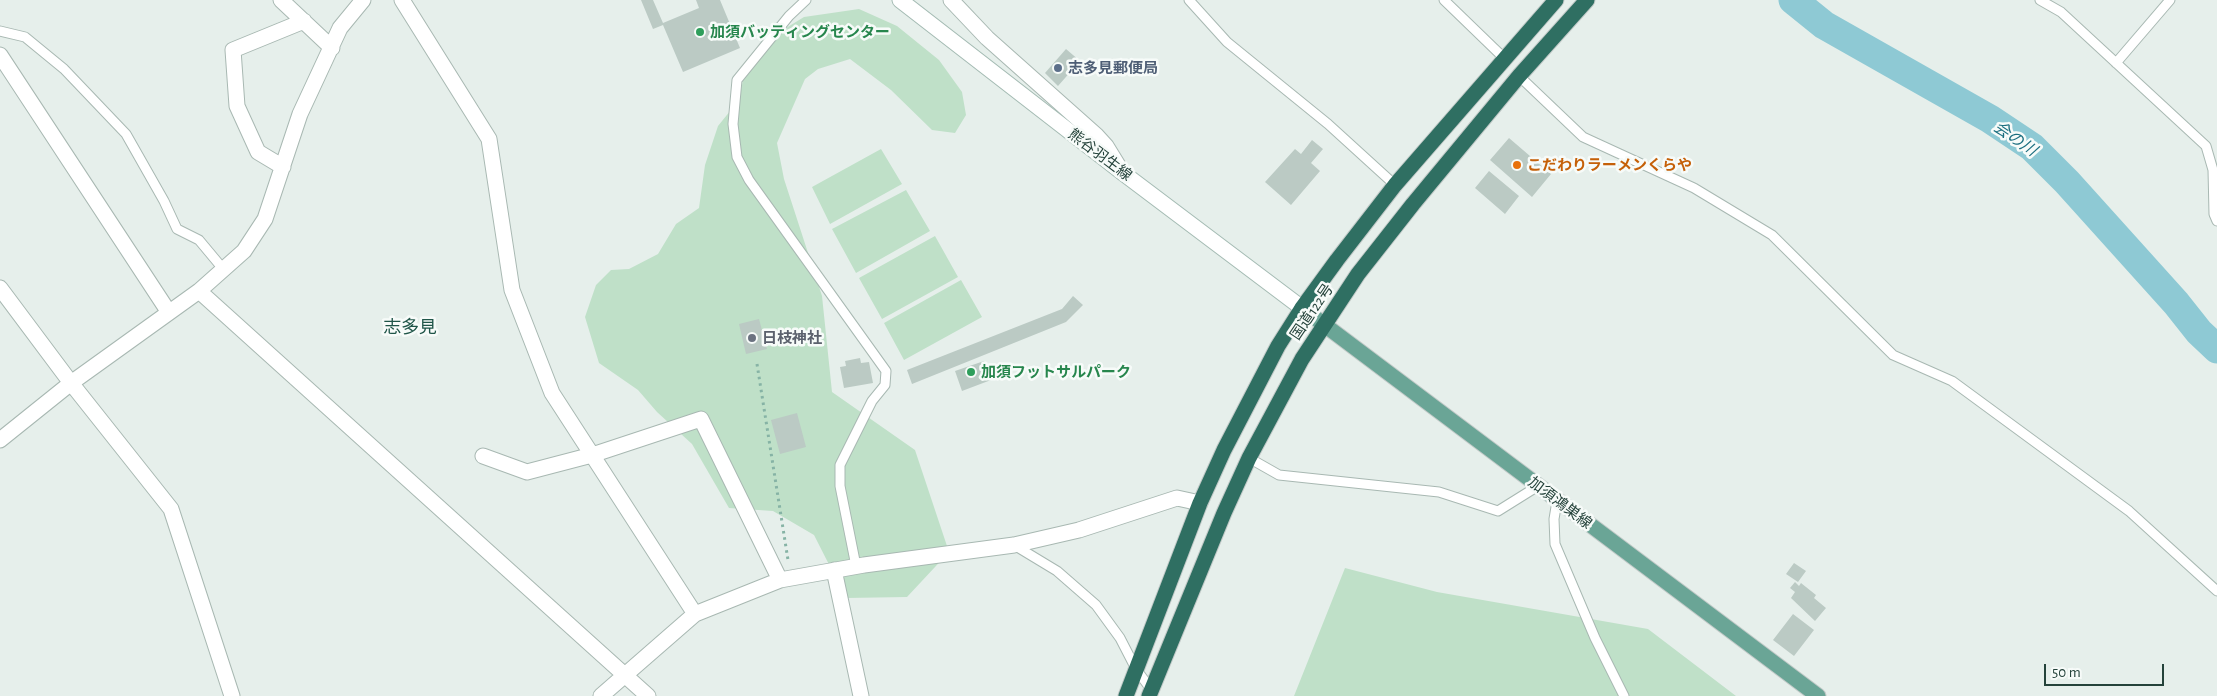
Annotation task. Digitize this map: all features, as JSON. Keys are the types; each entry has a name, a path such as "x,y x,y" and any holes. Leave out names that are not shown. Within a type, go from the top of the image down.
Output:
{"highway":[{"name":"国道122号","path":"1126,696 1200,503 1252,394 1278,346 1302,308 1395,185 1556,0"},
{"name":"国道122号","path":"1152,694 1224,513 1249,458 1302,359 1358,274 1519,76 1587,0"}],"main road":[{"name":"加須鴻巣線","path":"1302,308 1818,696"}],"street":[{"path":"281,0 332,48"},
{"path":"0,440 71,383 168,311 199,291 244,251 265,219 300,114 340,28 363,0"},
{"path":"402,0 489,140 512,290 552,393 695,614"},
{"name":"熊谷羽生線","path":"900,0 1122,173 1302,308"},
{"path":"951,0 987,38 1096,135 1106,146 1122,173"},
{"path":"283,167 258,152 237,106 233,50 304,22"},
{"path":"0,55 168,311"},
{"path":"0,288 71,383 171,509 232,696"},
{"path":"199,291 648,696"},
{"path":"483,456 527,472 592,456 700,419 785,579"},
{"path":"601,696 695,614 785,579 856,566 1014,545 1079,530 1178,498 1200,503"},
{"path":"834,570 861,696"}],"lane":[{"path":"806,0 789,16 737,80 733,124 737,157 749,180 886,371 884,385 872,401 840,465 840,486 856,566"},
{"path":"1189,0 1227,42 1328,124 1395,185"},
{"path":"1444,0 1505,59"},
{"path":"2040,0 2062,12 2206,146 2213,170 2214,214 2217,221"},
{"path":"2116,63 2170,0"},
{"path":"0,31 25,37 64,69 126,134 164,201 177,229 199,240 224,270"},
{"path":"1519,76 1583,137 1694,188 1772,235 1893,355 1952,381 2129,511 2217,591"},
{"path":"1249,458 1279,475 1438,492 1498,511 1538,486"},
{"path":"1557,501 1554,520 1555,544 1595,638 1624,696"},
{"path":"1014,545 1057,571 1096,604 1120,638 1152,694"}],"path":[{"path":"757,364 785,579"}],"green space":[{"path":"859,9 897,26 939,60 962,92 966,115 955,133 932,130 891,90 850,59 818,69 805,79 777,143 784,179 822,296 832,392 915,450 949,552 907,597 846,598 814,535 773,511 729,508 692,444 657,412 638,390 599,363 585,317 596,285 611,270 629,269 658,254 676,224 699,208 705,165 718,126 739,100 745,70 773,36 804,17"},
{"path":"881,149 902,184 830,224 812,187"},
{"path":"906,190 930,231 856,273 832,229"},
{"path":"935,236 958,277 882,319 859,278"},
{"path":"961,280 982,317 904,360 884,323"},
{"path":"1345,568 1437,592 1648,629 1736,696 1294,696"}],"building":[{"path":"641,0 653,0 663,23 699,8 696,0 720,0 740,48 683,72 663,25 653,29"},
{"path":"1066,49 1080,61 1058,86 1045,73"},
{"path":"1509,138 1551,174 1532,197 1490,160"},
{"path":"1312,140 1323,149 1311,163 1320,171 1291,205 1265,182 1295,149 1301,154"},
{"path":"1489,171 1519,196 1505,214 1475,188"},
{"path":"1073,296 1083,305 1066,322 912,384 907,370 1062,309"},
{"path":"759,319 767,349 746,354 739,324"},
{"path":"860,358 861,363 869,362 873,383 844,388 840,367 846,366 845,361"},
{"path":"984,361 991,380 962,391 955,371"},
{"path":"797,413 806,447 780,454 771,420"},
{"path":"1794,563 1806,571 1798,582 1786,574"},
{"path":"1795,582 1799,586 1801,583 1816,595 1814,598 1826,608 1815,621 1791,598 1795,592 1790,588"},
{"path":"1793,614 1814,630 1794,656 1773,640"}],"waterway":[{"name":"会の川","path":"1793,0 1824,25 1990,119 2032,147 2067,182 2176,303 2199,332 2217,349"}],"place":[{"name":"加須バッティングセンター","path":"700,32"},
{"name":"志多見郵便局","path":"1058,68"},
{"name":"こだわりラーメンくらや","path":"1517,165"},
{"name":"日枝神社","path":"752,338"},
{"name":"加須フットサルパーク","path":"971,372"}],"district":[{"name":"志多見","path":"410,328"}]}
